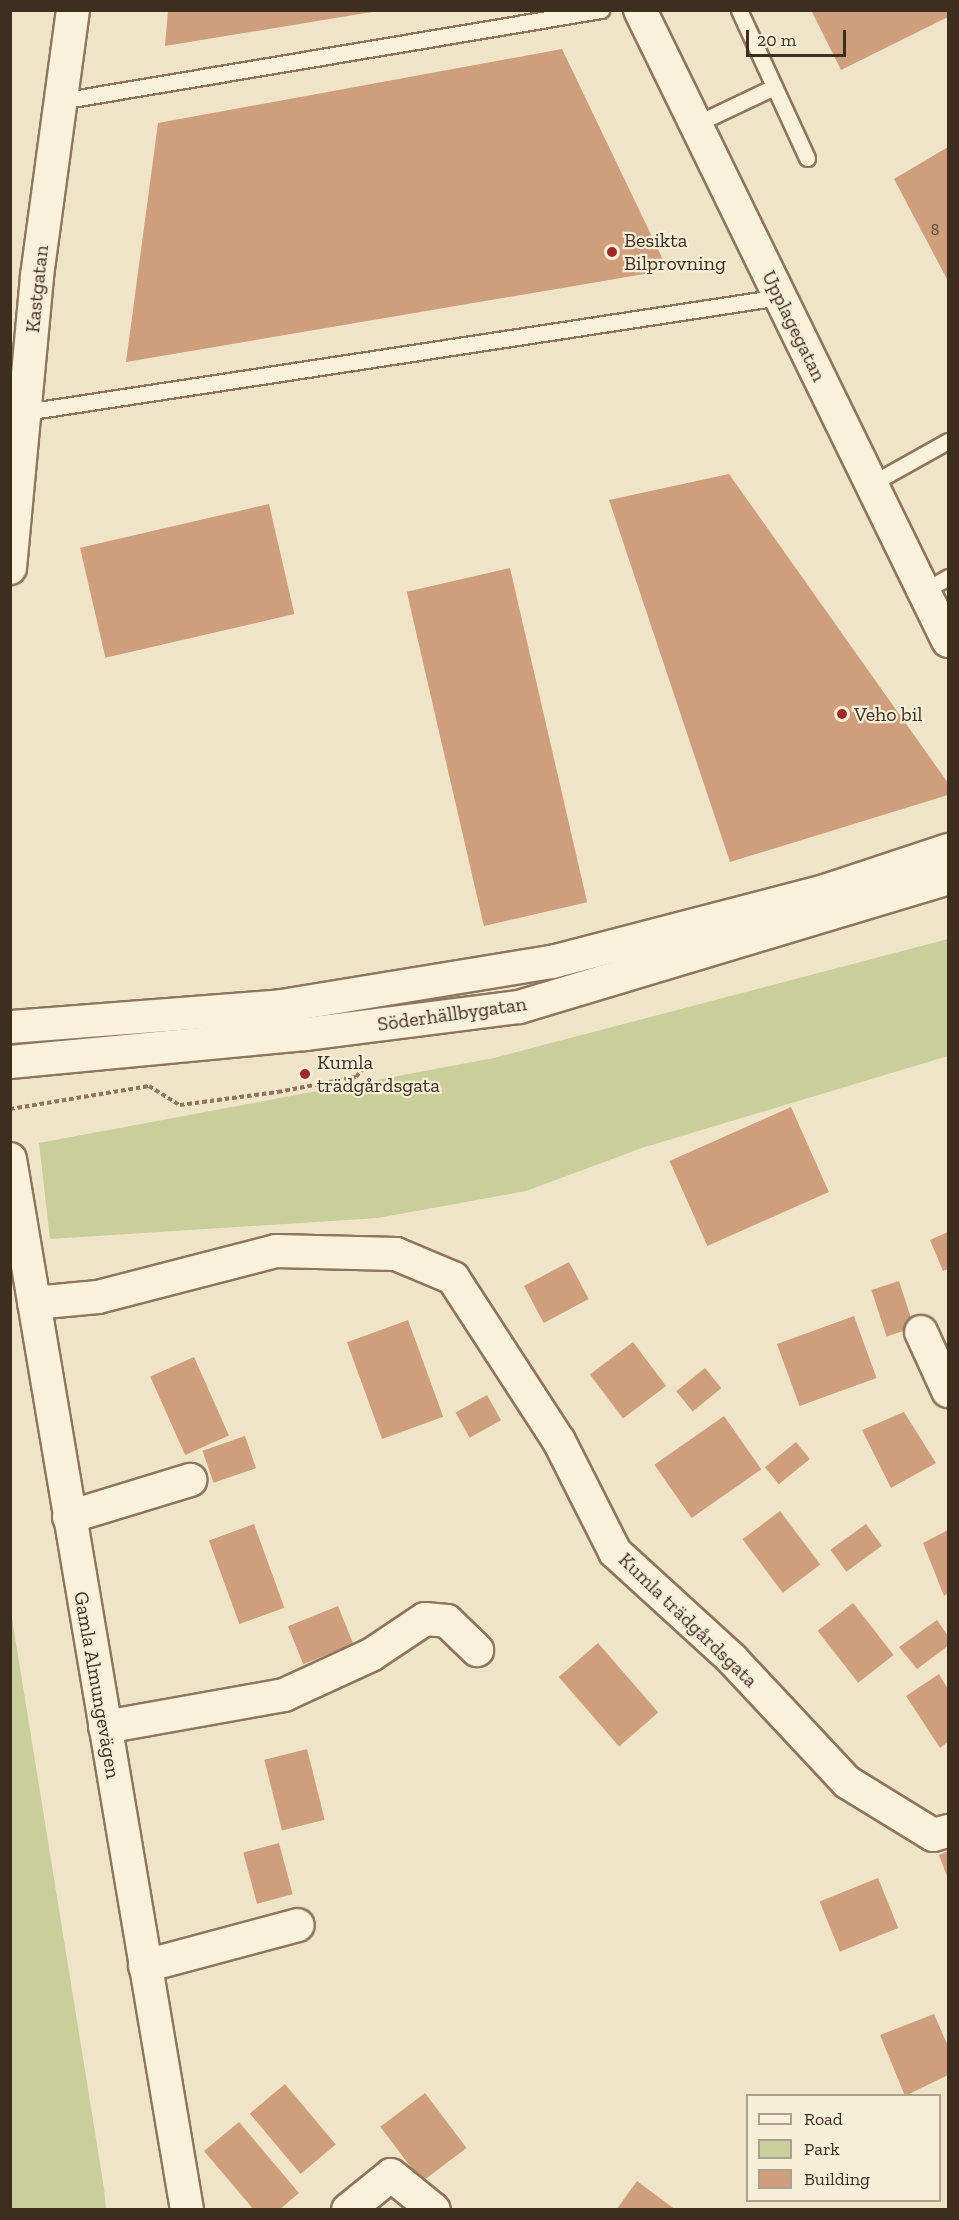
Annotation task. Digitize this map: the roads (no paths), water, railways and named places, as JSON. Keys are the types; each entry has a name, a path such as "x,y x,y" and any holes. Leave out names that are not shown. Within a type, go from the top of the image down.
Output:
{"street":[{"name":"Kastgatan","path":"10,568 37,276 73,10"},
{"name":"Upplagegatan","path":"640,10 871,484 936,584 948,641"},
{"name":"Söderhällbygatan","path":"10,1028 282,1006 552,962 828,890 948,850"},
{"name":"Söderhällbygatan","path":"10,1062 305,1034 519,1007 948,878"},
{"name":"Gamla Almungevägen","path":"10,1159 187,2210"},
{"name":"Kumla trädgårdsgata","path":"34,1303 98,1297 276,1251 396,1254 453,1278 559,1441 615,1552 732,1659 847,1782 933,1835 948,1831"},
{"path":"921,1332 948,1391"},
{"path":"69,1517 190,1480"},
{"path":"105,1727 284,1695 371,1655 425,1619 447,1621 477,1650"},
{"path":"145,1966 298,1926"},
{"path":"348,2210 391,2175 434,2210"}],"lane":[{"path":"60,101 601,10"},
{"path":"740,10 807,158"},
{"path":"696,124 774,87"},
{"path":"25,412 780,297"},
{"path":"871,484 948,441"}],"place":[{"name":"Besikta Bilprovning","path":"612,252"},
{"name":"Veho bil","path":"842,714"},
{"name":"Kumla trädgårdsgata","path":"305,1074"}]}
